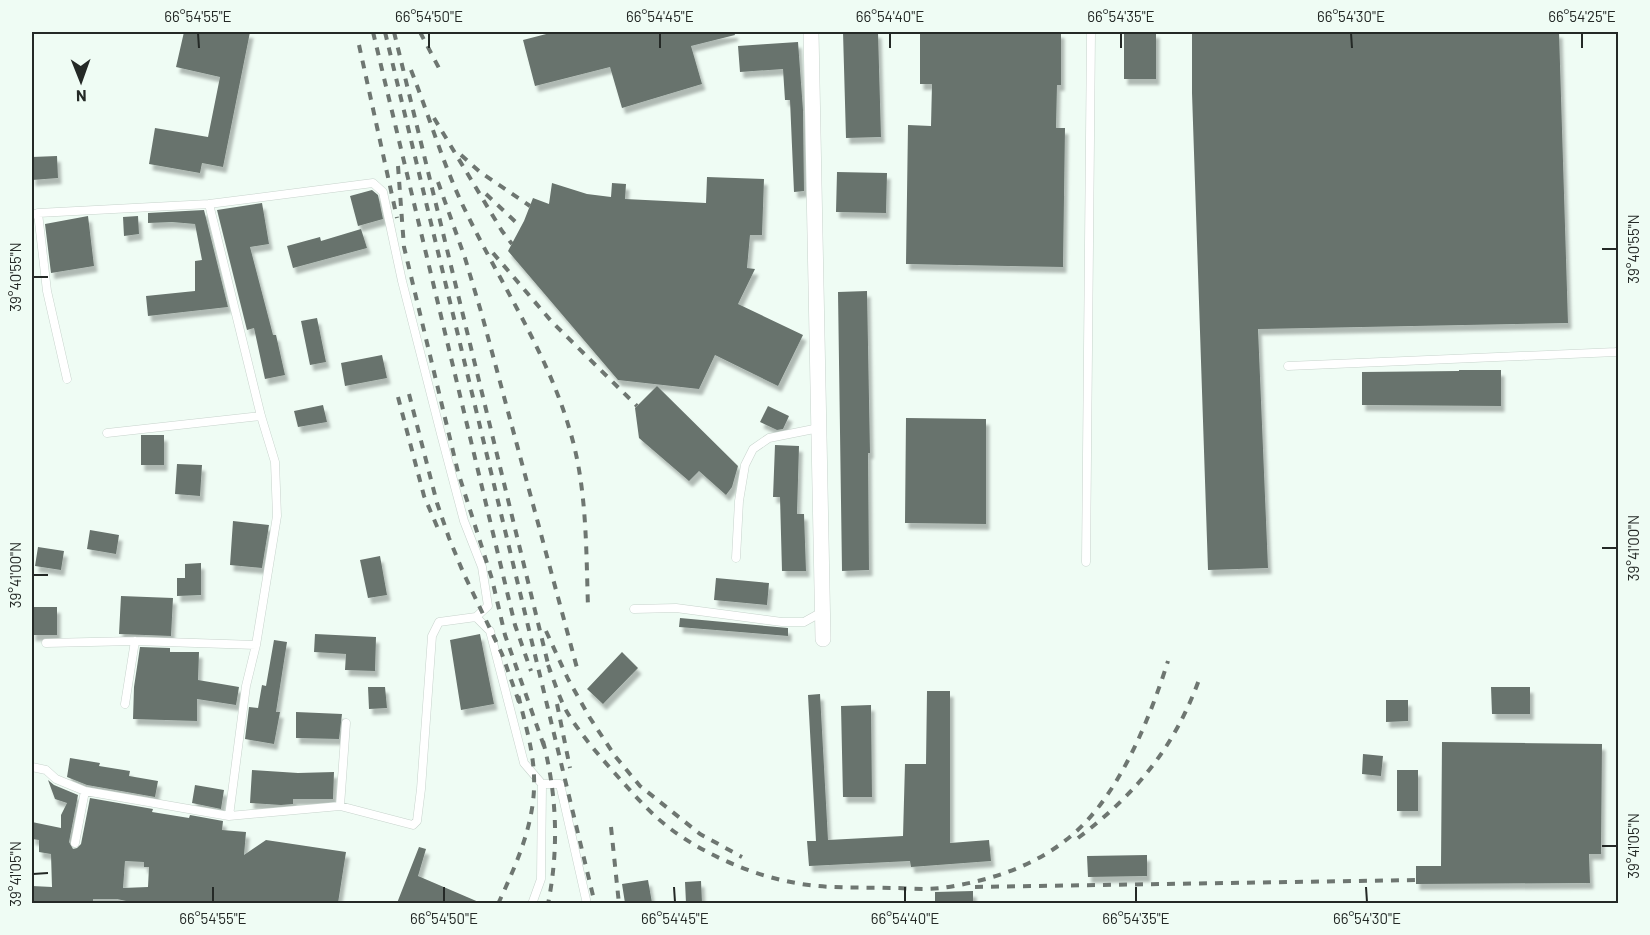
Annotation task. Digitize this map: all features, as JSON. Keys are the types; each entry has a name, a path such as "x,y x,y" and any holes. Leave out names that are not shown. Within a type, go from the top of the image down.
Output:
{"street":[{"path":"811,32 823,639"}],"lane":[{"path":"1086,562 1091,32"},
{"path":"32,767 46,770 56,779 85,791 229,816 340,806 413,825 417,821 421,789 432,636 439,622 476,617 488,606 482,567 464,521 402,281 383,192 373,183 209,204 35,214 47,291 67,379"},
{"path":"209,204 261,416 275,462 277,516 256,645 246,686 229,816"},
{"path":"1288,366 1618,351"},
{"path":"107,433 261,416"},
{"path":"736,558 739,501 745,465 753,448 769,438 819,428"},
{"path":"634,609 676,608 782,622 804,622 822,612"},
{"path":"476,617 490,632 524,763 542,784 541,879 532,903"},
{"path":"46,643 135,641 256,645"},
{"path":"125,704 135,641"},
{"path":"340,806 346,723"},
{"path":"542,784 560,784 587,903"},
{"path":"75,843 85,791"}],"building":[{"path":"184,32 250,32 223,167 202,163 200,173 149,164 155,128 208,137 220,77 176,67"},
{"path":"554,32 734,32 735,35 691,46 702,84 622,108 610,67 535,86 523,40"},
{"path":"843,32 878,32 881,137 846,138"},
{"path":"920,32 1061,32 1061,85 1057,85 1056,128 1065,128 1063,267 906,264 908,125 931,126 932,84 920,84"},
{"path":"1124,32 1156,32 1156,79 1124,79"},
{"path":"1192,32 1559,32 1568,323 1258,329 1268,568 1208,570 1192,93"},
{"path":"798,42 803,110 804,191 794,192 790,100 785,100 783,69 740,72 738,46"},
{"path":"57,156 58,178 32,180 32,157"},
{"path":"837,172 887,173 886,213 836,212"},
{"path":"707,177 764,179 762,235 750,235 747,268 755,269 738,304 803,335 778,386 715,355 699,389 618,380 508,251 533,198 549,204 552,183 587,194 611,197 612,183 626,184 625,199 706,203"},
{"path":"372,190 378,195 383,219 358,226 350,196"},
{"path":"262,203 269,244 250,247 273,335 276,335 285,375 265,379 254,328 247,330 217,210"},
{"path":"204,210 228,307 148,316 146,296 195,291 195,261 202,260 195,224 148,223 148,213"},
{"path":"88,216 94,266 51,273 45,224"},
{"path":"138,216 139,234 124,236 123,217"},
{"path":"361,229 367,248 293,268 287,246 320,237 321,241"},
{"path":"867,291 870,453 868,453 869,570 842,571 838,292"},
{"path":"317,318 326,362 310,365 301,321"},
{"path":"382,355 387,378 345,386 341,363"},
{"path":"1501,370 1501,406 1362,405 1362,372"},
{"path":"657,386 738,466 732,487 726,495 699,471 689,481 639,438 635,408"},
{"path":"323,405 327,422 298,427 294,411"},
{"path":"768,406 789,416 783,429 777,430 760,422"},
{"path":"906,418 986,419 986,524 905,523"},
{"path":"141,435 164,435 164,465 141,465"},
{"path":"775,445 799,446 797,514 804,514 806,571 782,571 780,497 773,497"},
{"path":"177,464 202,465 200,496 175,494"},
{"path":"233,521 269,525 262,568 230,565"},
{"path":"90,530 119,535 116,554 87,549"},
{"path":"38,547 64,551 61,570 35,566"},
{"path":"380,556 387,595 368,598 360,560"},
{"path":"201,563 201,595 177,596 177,578 185,578 185,564"},
{"path":"716,578 769,583 767,605 714,600"},
{"path":"121,596 173,598 171,636 119,634"},
{"path":"32,607 57,607 57,635 32,635"},
{"path":"680,618 788,628 788,636 679,627"},
{"path":"315,634 376,637 375,671 345,670 346,654 314,652"},
{"path":"480,634 494,704 461,710 450,640"},
{"path":"274,640 287,642 276,712 280,712 274,744 245,739 249,707 258,708 262,685 266,686"},
{"path":"140,647 170,648 170,652 199,652 198,680 239,687 236,705 197,699 197,721 133,719 134,687"},
{"path":"622,652 638,668 603,704 587,689"},
{"path":"368,687 385,687 387,708 369,709"},
{"path":"1491,687 1530,687 1530,714 1492,714"},
{"path":"927,691 950,691 950,843 989,840 991,861 911,867 910,861 809,866 807,841 816,841 808,695 820,694 828,840 903,836 905,764 926,764"},
{"path":"1386,700 1408,700 1408,721 1386,722"},
{"path":"871,705 872,797 843,797 841,706"},
{"path":"296,712 342,714 339,739 296,738"},
{"path":"1442,742 1602,744 1601,854 1589,854 1590,883 1416,884 1416,866 1441,866"},
{"path":"1363,754 1383,756 1381,776 1362,774"},
{"path":"70,758 100,763 99,766 130,771 129,776 158,781 155,797 87,785 67,777"},
{"path":"252,770 298,773 334,772 333,799 293,799 293,804 281,805 250,803"},
{"path":"1397,770 1418,770 1418,811 1397,811"},
{"path":"48,780 78,795 69,842 73,849 81,844 90,798 153,809 152,812 189,818 190,815 223,821 222,830 246,832 244,855 266,840 346,852 338,903 135,903 117,899 93,899 93,903 32,903 32,886 52,887 51,854 39,852 39,840 32,839 32,822 61,828 61,815 67,803 55,799","holes":["125,861 144,862 144,867 149,867 148,887 123,888"]},
{"path":"195,785 224,790 221,809 192,803"},
{"path":"419,847 426,849 418,876 481,903 397,903"},
{"path":"1147,855 1147,876 1088,877 1087,856"},
{"path":"648,880 652,903 625,903 622,884"},
{"path":"701,881 702,903 686,903 685,882"},
{"path":"973,891 973,903 935,903 935,892"}],"railway":[{"path":"373,32 515,625 531,671"},
{"path":"385,32 595,904"},
{"path":"394,32 550,672"},
{"path":"420,32 440,70"},
{"path":"359,45 397,218"},
{"path":"411,70 459,197 537,347 561,403 576,452 583,496 588,607"},
{"path":"434,118 512,244"},
{"path":"461,155 480,172 530,206"},
{"path":"398,166 404,247 458,472 492,579 505,635 545,749"},
{"path":"438,182 482,315 577,668"},
{"path":"486,194 521,227"},
{"path":"493,253 552,322 637,406"},
{"path":"409,394 437,503 449,538 502,654 519,702"},
{"path":"398,397 424,496 439,531"},
{"path":"546,631 568,679 590,718 615,756 640,786 700,834 742,857"},
{"path":"548,665 567,712 594,749 655,816 700,848 747,870 796,883 831,887 929,889 991,878 1023,866 1052,850 1084,824 1101,804 1129,758 1141,734 1168,661"},
{"path":"1078,838 1118,804 1151,767 1179,726 1200,677"},
{"path":"498,904 524,842 534,793 532,755 518,694"},
{"path":"557,704 570,768"},
{"path":"543,741 548,761 555,822 554,863 548,904"},
{"path":"611,827 619,904"},
{"path":"975,887 1416,880"}]}
